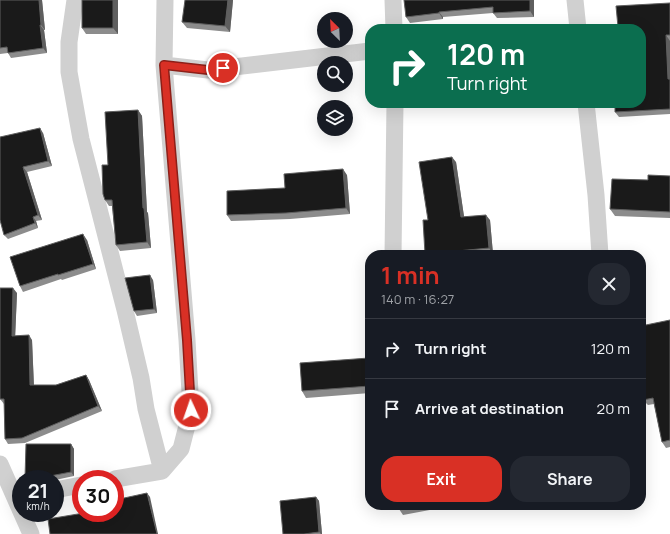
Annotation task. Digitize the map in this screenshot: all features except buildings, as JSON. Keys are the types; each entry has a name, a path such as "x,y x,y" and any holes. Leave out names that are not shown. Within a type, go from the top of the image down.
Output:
{"street":[{"path":"75,0 69,42 69,72 81,138 125,310 141,378 146,409 162,470"},
{"path":"124,477 162,470 181,449 191,410 187,340 164,65 165,0"},
{"path":"393,0 394,24"},
{"path":"575,0 577,24"},
{"path":"164,65 208,70 365,52"},
{"path":"393,250 395,108"},
{"path":"587,108 596,195 600,250"},
{"path":"0,464 12,487"},
{"path":"27,522 31,534"}],"route":[{"path":"191,410 187,340 164,65 208,70 223,68"}]}
